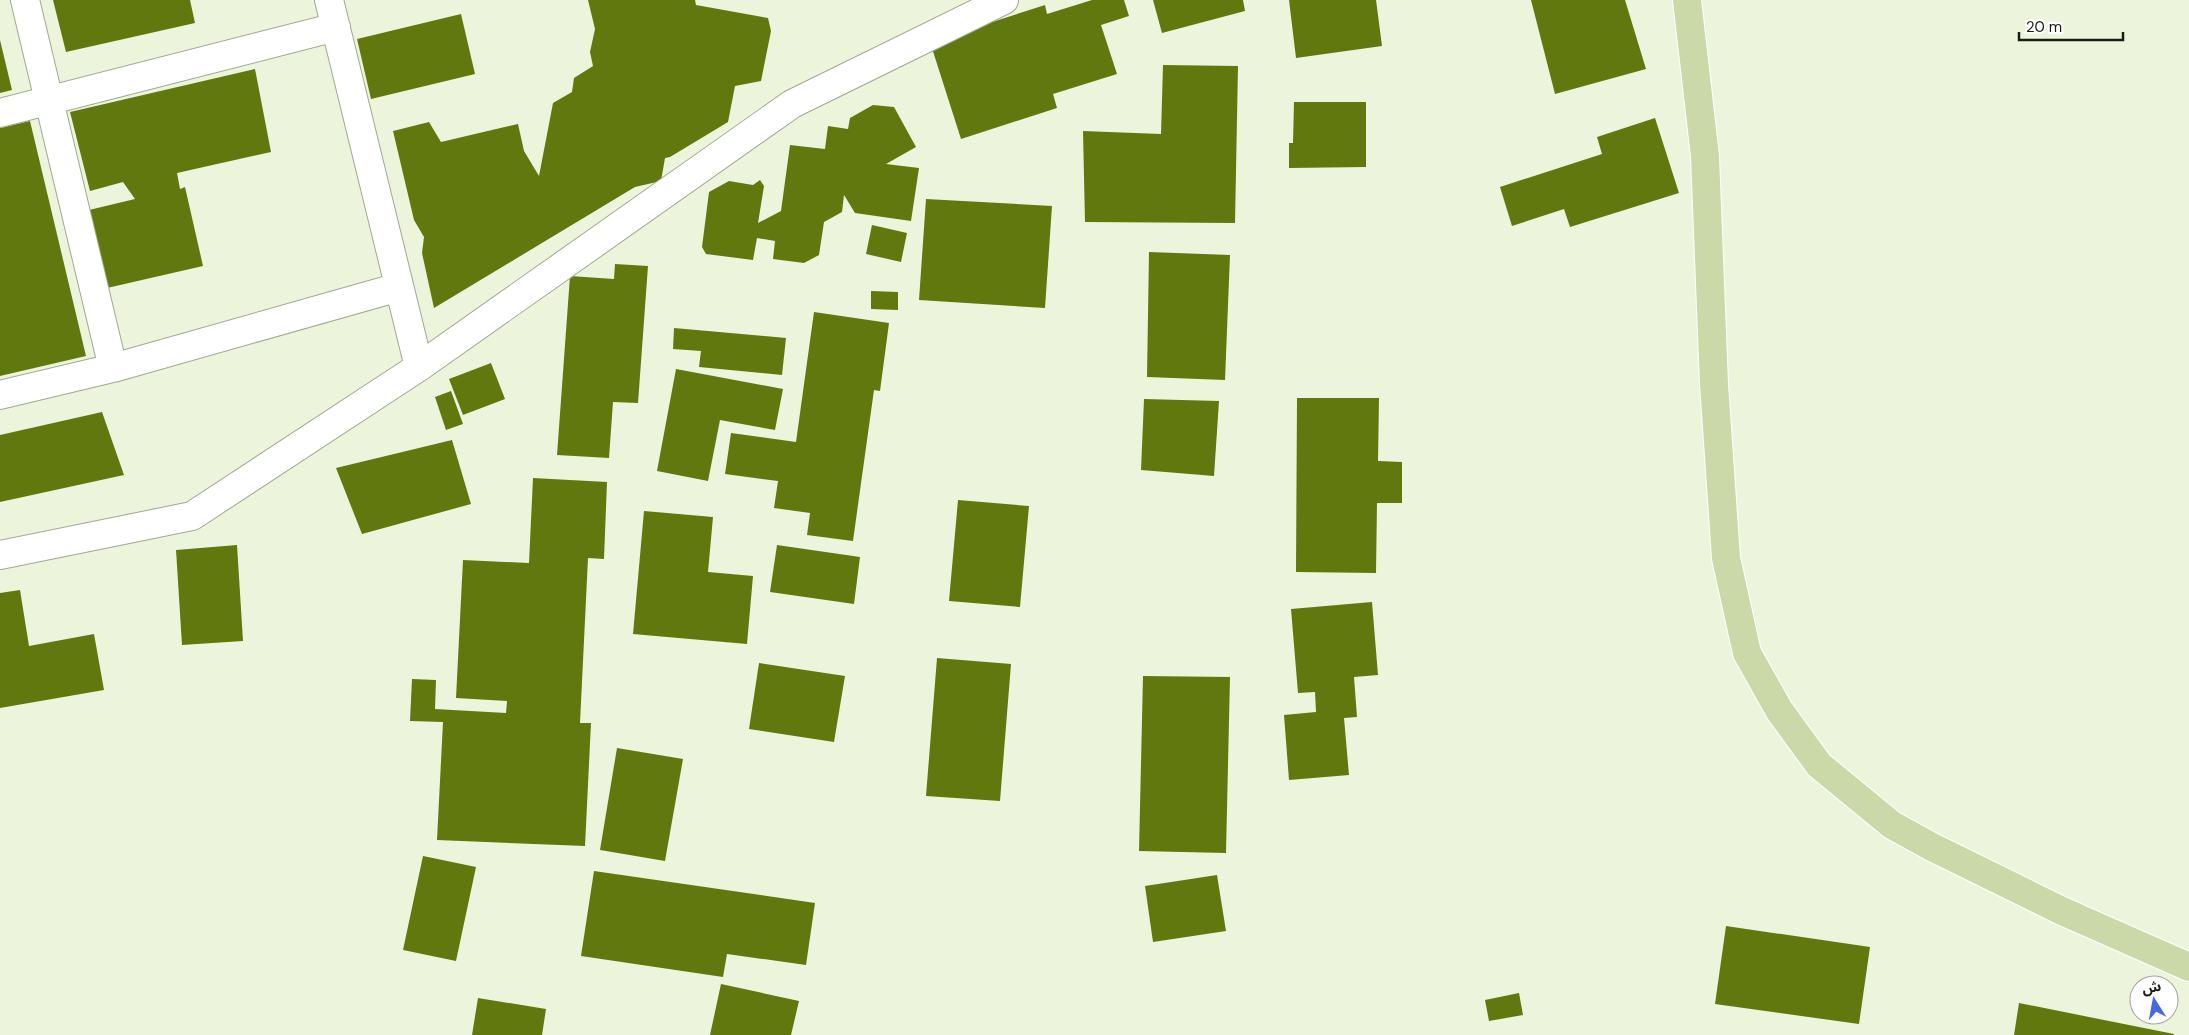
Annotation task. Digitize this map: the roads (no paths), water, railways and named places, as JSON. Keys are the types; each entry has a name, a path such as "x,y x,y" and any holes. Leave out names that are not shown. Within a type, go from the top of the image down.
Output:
{"main road":[{"path":"1687,0 1704,156 1714,384 1726,558 1747,653 1779,710 1819,765 1892,825 1932,847 2062,911 2189,967"}],"street":[{"path":"25,0 113,368"},
{"path":"329,0 419,367"},
{"path":"0,555 192,516 419,367 792,104 1004,0"},
{"path":"0,113 336,27"},
{"path":"0,395 113,368 400,287"}]}
